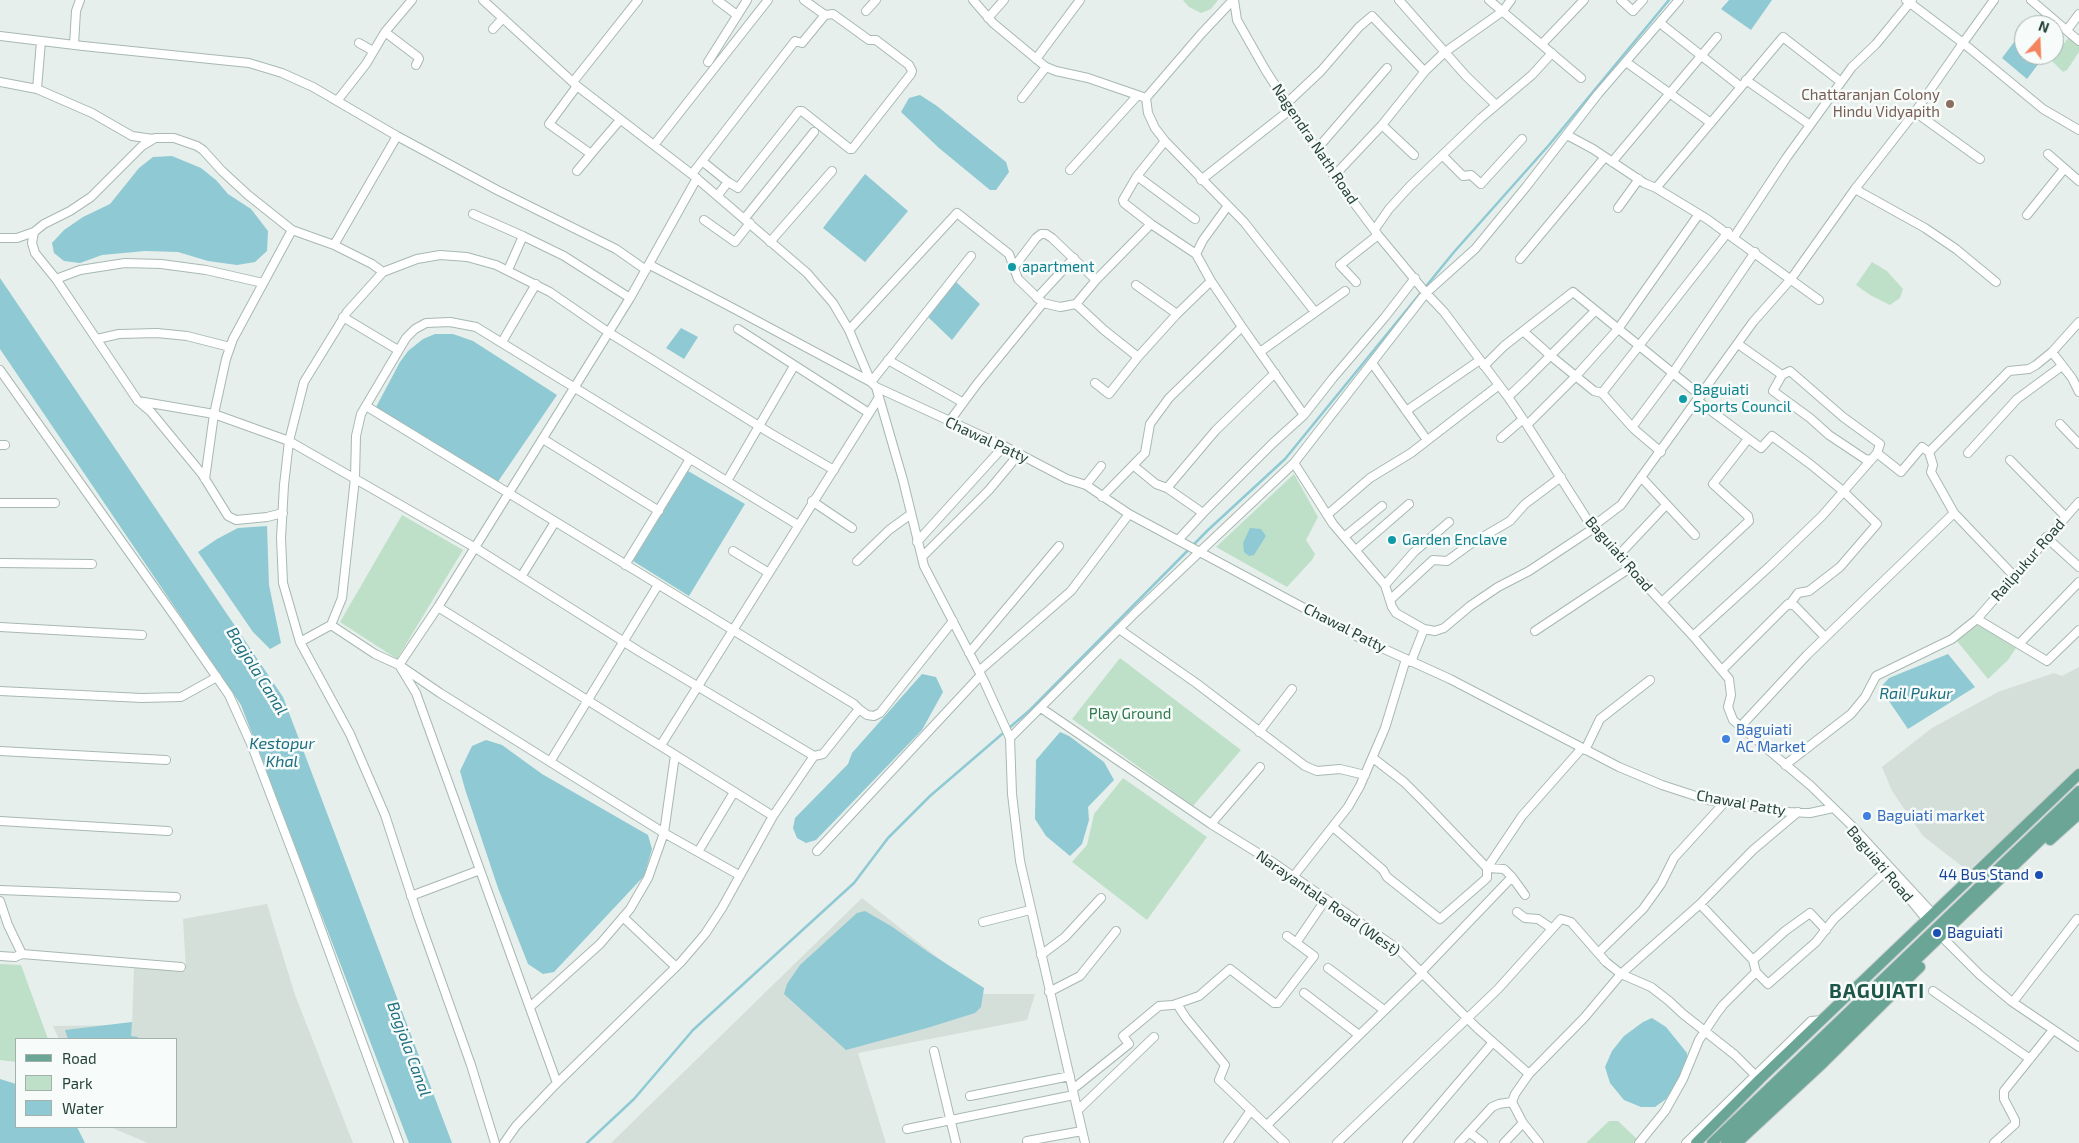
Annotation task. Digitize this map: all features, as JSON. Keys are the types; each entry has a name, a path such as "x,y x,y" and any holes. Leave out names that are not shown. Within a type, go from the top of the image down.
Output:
{"main road":[{"path":"1696,1143 1760,1079 2079,774"},
{"path":"1712,1143 2079,791"},
{"path":"1726,1143 2079,804"},
{"path":"1738,1143 2079,814"}],"street":[{"path":"74,45 76,11 80,0"},
{"path":"337,101 366,64 385,32 412,0"},
{"path":"483,0 575,84 695,176 807,273 833,303 849,330 878,399 903,480 924,566 980,673 1010,738 1012,794 1020,861 1085,1143"},
{"path":"591,154 549,124 592,60 638,0"},
{"path":"717,0 737,15"},
{"path":"708,62 747,0"},
{"path":"654,145 768,0"},
{"path":"804,0 826,16"},
{"path":"866,11 876,0"},
{"path":"973,0 988,18 1046,67 1088,78 1146,98"},
{"path":"988,18 1004,0"},
{"path":"1036,60 1080,0"},
{"path":"1234,0 1202,33 1146,98 1148,113 1155,128 1165,142 1227,207 1244,222 1315,312"},
{"name":"Nagendra Nath Road","path":"1234,0 1237,20 1317,150 1334,176 1415,278"},
{"path":"1399,0 1466,76 1496,105"},
{"path":"1488,0 1503,10 1581,78"},
{"path":"1334,176 1382,125 1424,72 1445,52 1503,10 1511,0"},
{"path":"1542,44 1584,0"},
{"path":"1621,0 1633,11 1643,0"},
{"path":"1010,738 1119,629 1294,463 1426,293 1475,249 1626,62 1679,0"},
{"path":"1294,463 1344,537 1385,585 1392,607 1396,613 1424,629 1435,631 1444,628 1470,606 1498,587 1529,571 1593,528 1622,505 1753,322 1791,279 1855,189 1915,112 1994,0"},
{"path":"2030,0 2079,41"},
{"path":"1602,392 1731,234 1841,82 1909,1 1964,43 2043,109 2079,130"},
{"path":"399,665 438,607 630,298 648,268 702,161 795,41 802,44 826,16 832,14 869,40 876,40 909,65 911,74 852,149 799,110 738,188 702,161"},
{"path":"2067,30 2079,14"},
{"path":"1201,180 1289,106 1359,27 1372,16 1424,72"},
{"path":"493,29 502,18"},
{"path":"1660,23 1702,56 1810,125"},
{"path":"385,32 418,57 419,60 416,65"},
{"name":"Chawal Patty","path":"0,36 249,63 282,73 337,101 497,190 616,249 648,268 729,306 873,385 1004,446 1066,479 1086,485 1128,514 1201,551 1360,638 1584,749 1662,785 1724,802 1810,813 1832,808"},
{"path":"1520,259 1669,94 1717,37"},
{"path":"1656,188 1783,37 1841,82"},
{"path":"37,89 41,41"},
{"path":"359,42 373,51"},
{"path":"1356,282 1340,265 1377,232 1389,209 1405,192 1481,118 1532,75 1552,53"},
{"path":"1626,62 1711,122"},
{"path":"1022,98 1046,67"},
{"path":"1317,150 1387,68"},
{"path":"0,82 37,89 92,113 132,136 153,139 174,138 197,146 248,195 292,230 334,245 372,264 383,272"},
{"path":"1070,170 1137,96"},
{"path":"1915,112 1980,158"},
{"path":"578,171 620,120"},
{"path":"1382,125 1414,155"},
{"path":"704,220 735,242 747,220 814,132"},
{"path":"1567,135 1731,234 1819,300"},
{"path":"334,245 397,136"},
{"path":"0,238 17,238 34,232 91,196 128,159 153,139"},
{"path":"1443,156 1462,176 1471,175 1481,184 1522,139"},
{"path":"1165,142 1138,176 1124,197 1123,202 1151,224 1196,254 1211,281 1304,416"},
{"path":"2048,154 2079,181"},
{"path":"2027,216 2064,169"},
{"path":"770,242 832,171"},
{"path":"1138,176 1195,219"},
{"path":"1618,208 1639,179"},
{"path":"718,196 728,182"},
{"path":"1855,189 1925,228 1956,249 1996,282"},
{"path":"1196,254 1203,240 1227,207"},
{"path":"849,330 957,213 1009,254 1018,279 1040,301 1060,307 1076,304 1096,280 1151,224"},
{"path":"473,214 564,256 630,298"},
{"path":"1501,438 1525,422 1576,376 1618,329 1699,214"},
{"path":"205,479 214,414 230,347 292,230"},
{"path":"34,232 32,243 35,253 56,279 138,401 151,412 205,479 228,516 232,519 267,518 283,513"},
{"path":"1014,267 1041,234 1052,238 1096,280"},
{"path":"508,270 523,236"},
{"path":"1633,428 1755,252"},
{"path":"495,1143 471,1065 411,896 385,815 365,767 300,642 283,583 281,538 289,441 304,382 343,317 383,272 417,259 440,255 467,257 496,265 536,284 608,332 759,426 834,470"},
{"path":"873,385 888,360 971,256"},
{"path":"949,422 962,402 1074,258"},
{"path":"56,279 80,270 125,263 161,264 197,269 263,283"},
{"path":"1182,541 1203,512 1273,443 1304,416 1332,378 1385,317 1415,278"},
{"name":"Baguiati Road","path":"1415,278 1444,312 1508,397 1593,528 1693,636 1729,679 1731,694 1728,707 1732,720 1852,825 1930,917"},
{"path":"1095,383 1109,394 1138,357 1177,314 1211,281"},
{"path":"502,342 536,284"},
{"path":"1136,285 1177,314"},
{"path":"1260,352 1345,291"},
{"path":"1406,411 1482,363 1573,292 1760,448 1772,436 1843,492 1877,524 1840,567 1809,591 1798,593 1790,604 1784,606 1722,670"},
{"path":"1076,304 1104,330 1138,357"},
{"path":"1508,397 1595,311"},
{"path":"343,317 398,350"},
{"path":"300,642 332,624 342,598 355,478 356,436 361,414 398,350 411,333 426,323 450,322 476,327 575,387 629,423 798,525"},
{"path":"1929,452 2009,371 2029,369 2052,352 2079,322"},
{"path":"1102,497 1145,453 1150,424 1169,398 1242,327"},
{"path":"738,329 869,413"},
{"path":"1524,331 1594,391 1602,392 1633,428 1661,452"},
{"path":"96,339 119,334 157,333 187,336 230,347"},
{"path":"1738,344 1782,375"},
{"path":"2052,352 2072,378 2079,392"},
{"path":"888,360 962,402"},
{"path":"1372,363 1427,440"},
{"path":"727,481 794,366"},
{"path":"1968,453 2017,399 2062,366"},
{"path":"1693,636 1802,537 1843,492 1871,460 1877,453 1880,444 1843,417 1790,371 1782,375 1773,391 1810,418 1829,435 1865,459 1871,460"},
{"path":"0,372 229,695 252,746 303,880 399,1143"},
{"path":"1167,488 1216,430 1275,373"},
{"path":"1328,514 1370,478 1402,460 1499,385"},
{"path":"661,745 734,630 812,501 834,470 878,399"},
{"path":"138,401 214,414 289,441 474,547 623,642 814,756"},
{"path":"366,406 854,704 867,715 874,716 880,713 953,621"},
{"path":"2060,424 2079,444"},
{"path":"543,439 659,511"},
{"path":"1662,602 1749,521 1748,516 1713,484 1748,439"},
{"path":"917,542 1004,446"},
{"path":"1877,453 1901,472 1922,447 1929,452 1933,465 1931,472 1954,513 2015,577"},
{"path":"922,557 989,490 1019,454"},
{"path":"625,565 690,459"},
{"path":"2010,460 2066,516"},
{"path":"1086,485 1101,466"},
{"path":"1134,466 1156,484 1167,488 1203,512"},
{"path":"1390,600 1432,560 1447,561 1510,521 1529,501 1561,477"},
{"path":"1641,477 1695,535"},
{"path":"812,501 852,528"},
{"name":"Railpukur Road","path":"1785,765 1851,714 1865,697 1876,676 1952,639 1977,619 2015,577 2046,537 2079,502"},
{"path":"0,503 55,503"},
{"path":"1356,550 1409,504"},
{"path":"1618,556 1666,505"},
{"path":"1344,537 1382,506"},
{"path":"1741,726 1825,637 1954,513"},
{"path":"857,561 889,530 911,514"},
{"path":"817,852 980,673 1071,591 1128,514"},
{"path":"521,577 555,522"},
{"path":"1385,585 1414,552 1449,522"},
{"path":"2046,537 2079,567"},
{"path":"969,653 1059,546"},
{"path":"733,551 769,573"},
{"path":"0,563 92,564"},
{"path":"1535,631 1630,568"},
{"path":"2019,644 2079,582"},
{"path":"550,762 658,586"},
{"path":"1790,604 1795,606 1825,637"},
{"path":"438,607 773,816"},
{"path":"1977,619 2047,662 2079,630"},
{"path":"332,624 375,654 399,665 440,693 664,833 739,876"},
{"path":"0,627 142,635"},
{"path":"1119,629 1196,683 1305,766 1317,771 1340,769 1365,775"},
{"path":"1293,877 1348,807 1365,775 1385,728 1409,661 1424,629"},
{"path":"399,665 416,693 557,1083"},
{"path":"0,691 142,698 181,697 217,677"},
{"path":"1487,868 1522,816 1584,749 1600,719 1650,680"},
{"path":"1259,732 1292,689"},
{"name":"Narayantala Road (West)","path":"1041,708 1211,824 1326,899 1398,950 1493,1042 1529,1074"},
{"path":"504,1143 516,1126 557,1083 676,967 706,934 773,816 814,756 823,754 859,709"},
{"path":"0,751 166,760"},
{"path":"530,1007 600,944 630,909 648,878 664,833 675,755"},
{"path":"1333,827 1383,870 1387,877 1440,919 1487,878 1487,868 1425,802 1404,782 1373,758"},
{"path":"1211,824 1260,767"},
{"path":"698,852 734,792"},
{"path":"1598,953 1643,909 1661,884 1674,858 1724,802"},
{"name":"Baguiati Road","path":"1832,808 1886,871 1930,917"},
{"path":"1539,1143 1523,1123 1512,1102 1515,1094 1529,1074 1584,1018 1621,974 1700,904 1754,850 1798,812"},
{"path":"0,821 168,831"},
{"path":"1487,868 1504,869 1525,895"},
{"path":"411,896 480,870"},
{"path":"1700,904 1753,960 1756,972 1768,984 1816,942 1834,919 1886,871"},
{"path":"1267,1124 1422,973 1512,877"},
{"path":"0,890 176,897"},
{"path":"1041,955 1065,937 1101,898"},
{"path":"1296,943 1326,899"},
{"path":"0,901 8,925 22,954"},
{"path":"984,922 1030,910"},
{"path":"1517,912 1525,918 1538,919 1551,928"},
{"path":"1753,960 1785,931 1810,913 1826,930"},
{"path":"623,917 676,967"},
{"path":"1338,1143 1517,969 1551,928 1561,919 1566,920 1621,974 1651,988 1735,1055 1755,1075"},
{"path":"2013,1002 2077,919"},
{"path":"1050,992 1080,976 1116,931"},
{"path":"907,1129 1074,1092 1129,1044 1123,1036 1159,1006 1177,1004 1200,996 1230,969 1276,1004 1314,956 1287,936"},
{"path":"1946,941 1980,975 2013,1002 2079,1047"},
{"path":"0,956 15,957 22,954 181,967"},
{"path":"1328,968 1384,1010"},
{"path":"1639,1143 1665,1110 1683,1079 1704,1032 1723,1005 1756,972"},
{"path":"1933,991 2030,1059"},
{"path":"1304,993 1359,1035"},
{"path":"1177,1004 1186,1018 1225,1065 1218,1080 1267,1124 1280,1141"},
{"path":"1686,1143 1811,1021 1822,1020"},
{"path":"1994,1143 2015,1124 2015,1120 2004,1099 2004,1091 2053,1030"},
{"path":"1078,1110 1154,1037"},
{"path":"1407,1143 1493,1042"},
{"path":"934,1051 956,1143"},
{"path":"970,1096 1070,1076"},
{"path":"1459,1143 1492,1108 1499,1104 1512,1102"},
{"path":"1228,1143 1251,1110"},
{"path":"1504,1143 1523,1123"},
{"path":"1027,1141 1082,1131"},
{"path":"1470,1132 1483,1143"}],"shaded area":[{"path":"2079,667 2079,770 1968,871 1923,836 1892,791 1882,767 1932,728 1998,692 2054,673 2062,676"},
{"path":"862,898 984,994 1035,994 1027,1020 858,1053 886,1143 611,1143"},
{"path":"267,904 295,995 353,1143 148,1143 112,1128 178,1128 178,1038 59,1038 53,1026 132,1025 134,967 186,971 183,919"}],"green space":[{"path":"1183,0 1218,0 1211,9 1201,13 1189,7"},
{"path":"2069,37 2079,45 2079,52 2067,70 2063,72 2056,65 2064,65 2064,43"},
{"path":"1872,262 1887,271 1903,289 1900,298 1890,305 1870,295 1856,285"},
{"path":"1294,474 1318,517 1306,540 1315,554 1312,560 1287,587 1216,547"},
{"path":"402,515 463,550 397,659 340,622"},
{"path":"1978,625 2016,648 2008,660 1988,679 1957,641"},
{"name":"Play Ground","path":"1120,658 1241,750 1193,806 1072,719"},
{"path":"1123,778 1207,837 1147,920 1072,862 1087,845 1094,814"},
{"path":"0,964 21,965 48,1038 15,1038 15,1062 0,1060"},
{"path":"1609,1121 1618,1121 1639,1141 1638,1143 1586,1143"}],"water":[{"path":"1729,0 1772,0 1751,30 1721,9"},
{"path":"2014,42 2014,65 2038,65 2027,79 2002,58"},
{"path":"920,95 937,106 1006,162 1009,172 996,190 990,190 939,148 901,112 909,98"},
{"path":"172,156 201,168 216,180 228,194 251,209 268,231 267,251 255,262 237,265 208,261 178,252 145,251 102,255 80,263 64,261 54,253 52,243 64,230 83,217 110,204 139,168 153,157"},
{"path":"865,174 908,211 865,262 823,228"},
{"name":"Kestopur Khal","path":"0,278 283,697 452,1143 409,1143 241,705 0,349"},
{"path":"955,281 980,304 952,340 928,317"},
{"path":"681,328 698,337 684,359 666,348"},
{"path":"435,334 453,334 473,341 557,395 497,483 375,409 400,362 408,351 423,339"},
{"path":"688,471 745,504 689,596 633,561"},
{"path":"267,526 269,585 281,643 270,649 253,632 198,552 238,528"},
{"path":"1250,528 1261,529 1266,536 1254,555 1249,556 1244,552 1243,543"},
{"name":"Rail Pukur","path":"1948,654 1975,687 1908,729 1880,688 1889,678"},
{"path":"922,674 936,677 943,692 922,730 816,840 806,843 797,838 793,828 795,818 848,764 852,753"},
{"path":"1060,732 1069,736 1104,762 1114,780 1088,807 1089,820 1082,844 1070,856 1046,836 1035,819 1036,760"},
{"path":"486,740 502,745 542,774 648,835 652,849 644,876 554,972 543,974 528,964 498,888 465,789 460,771 472,746"},
{"path":"865,911 891,926 984,988 981,1007 975,1013 846,1050 784,994 787,984 800,965 857,913"},
{"path":"1652,1018 1666,1027 1687,1053 1687,1066 1666,1099 1655,1107 1641,1107 1624,1100 1610,1083 1605,1067 1612,1051 1624,1036 1643,1022"},
{"path":"132,1022 131,1036 138,1038 68,1038 65,1030"},
{"path":"0,1079 15,1084 15,1128 78,1128 85,1143 0,1143"}],"waterway":[{"path":"587,1143 634,1099 693,1030 854,883 888,838 930,796 1030,710 1208,530 1285,459 1454,252 1549,145 1669,0"}],"place":[{"name":"Chattaranjan Colony Hindu Vidyapith","path":"1950,104"},
{"name":"apartment","path":"1012,267"},
{"name":"Baguiati Sports Council","path":"1683,399"},
{"name":"Garden Enclave","path":"1392,540"},
{"name":"Baguiati AC Market","path":"1726,739"},
{"name":"Baguiati market","path":"1867,816"},
{"name":"44 Bus Stand","path":"2039,875"},
{"name":"Baguiati","path":"1937,933"}],"district":[{"name":"BAGUIATI","path":"1877,991"}],"water label":[{"name":"Bagjola Canal","path":"257,671"},
{"name":"Bagjola Canal","path":"409,1049"}]}
